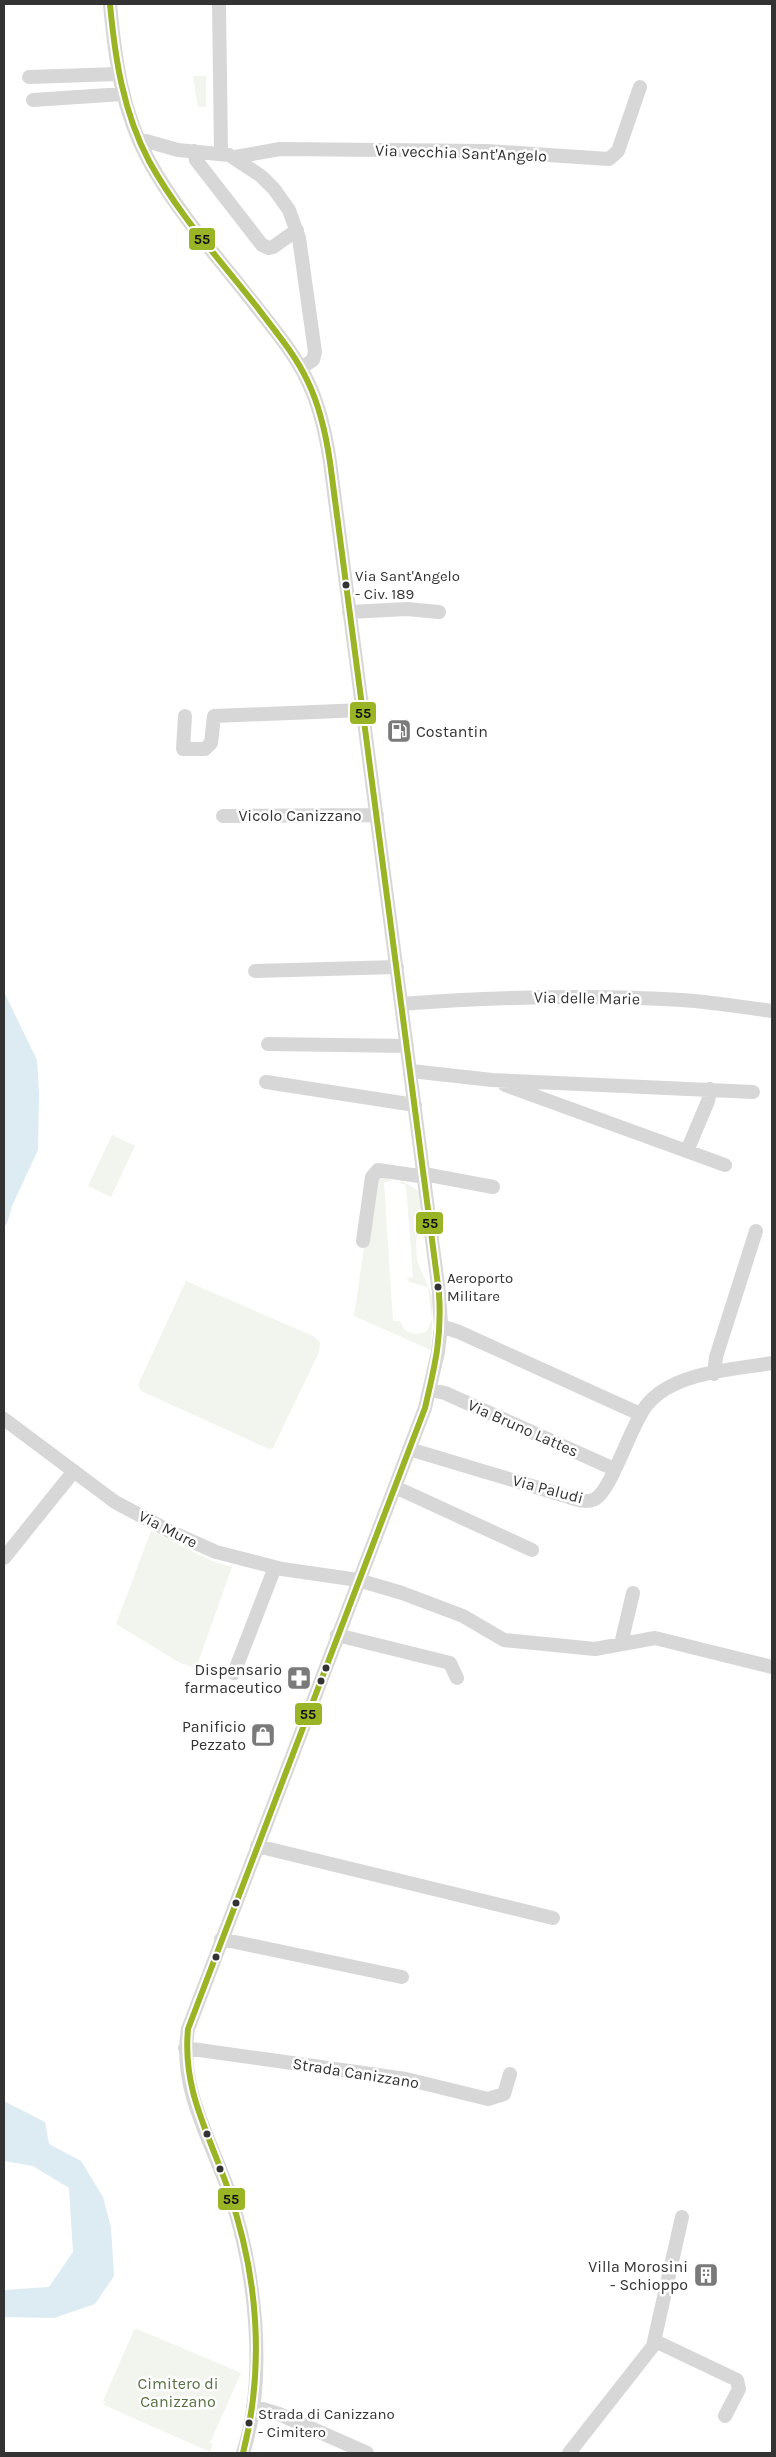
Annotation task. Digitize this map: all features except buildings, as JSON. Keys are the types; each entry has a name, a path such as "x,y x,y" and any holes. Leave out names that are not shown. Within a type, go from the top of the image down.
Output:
{"street":[{"path":"110,4 118,74 139,139 170,194 301,368 315,397 324,429 411,1071 439,1293 441,1326 438,1358 431,1390 190,2019 186,2048 187,2072 192,2095 229,2192 247,2252 255,2344 253,2406 243,2453"},
{"path":"219,4 221,152"},
{"path":"28,78 118,74"},
{"name":"Via vecchia Sant'Angelo","path":"235,158 290,149 487,150 609,159 618,151 640,87"},
{"path":"33,100 123,94"},
{"path":"139,139 171,148 221,152 235,158 261,176 274,189 289,210 297,230 303,256 316,355 313,360 301,368"},
{"path":"194,151 196,160 262,245 270,248 273,247 297,230"},
{"path":"350,612 407,609 439,612"},
{"path":"185,716 183,749 206,750 211,743 214,716 363,710"},
{"name":"Vicolo Canizzano","path":"223,816 377,815"},
{"path":"254,971 397,967"},
{"name":"Via delle Marie","path":"402,1004 480,998 622,997 684,1000 772,1011"},
{"path":"268,1044 407,1046"},
{"path":"411,1071 492,1080 753,1092"},
{"path":"492,1080 725,1165"},
{"path":"266,1082 415,1105"},
{"path":"687,1151 708,1101 710,1089"},
{"path":"363,1241 372,1177 375,1171 381,1170 419,1176 424,1174 493,1187"},
{"path":"714,1374 716,1357 756,1231"},
{"path":"441,1326 640,1414"},
{"name":"Via Paludi","path":"409,1449 584,1501 599,1497 640,1414 653,1397 667,1386 714,1374 772,1363"},
{"name":"Via Bruno Lattes","path":"431,1390 445,1393 614,1469"},
{"name":"Via Mure","path":"4,1419 116,1502 187,1540 223,1554 275,1567 358,1580 402,1593 462,1616 504,1640 595,1649 655,1638 772,1667"},
{"path":"4,1558 74,1471"},
{"path":"395,1487 532,1550"},
{"path":"234,1672 275,1567"},
{"path":"621,1644 633,1593"},
{"path":"337,1635 450,1664 457,1678"},
{"path":"257,1846 554,1918"},
{"path":"221,1939 402,1977"},
{"name":"Strada Canizzano","path":"186,2048 406,2079 488,2099 504,2094 510,2074"},
{"path":"569,2453 653,2346 682,2217"},
{"path":"655,2341 737,2380 740,2389 725,2416"},
{"path":"253,2406 279,2414 367,2453"}],"green space":[{"path":"193,76 206,76 206,107 198,107"},
{"path":"112,1135 135,1146 111,1197 88,1186"},
{"path":"377,1176 389,1176 391,1181 384,1182 393,1321 400,1321 407,1331 414,1334 427,1331 432,1319 428,1288 410,1282 407,1278 413,1277 406,1185 399,1183 402,1181 419,1191 422,1217 416,1241 417,1261 433,1298 431,1350 354,1316 374,1180"},
{"path":"186,1281 313,1336 320,1342 319,1352 273,1448 269,1449 141,1391 138,1385"},
{"path":"151,1531 214,1562 232,1567 196,1668 180,1663 116,1624"},
{"name":"Cimitero di Canizzano","path":"137,2329 241,2373 210,2443 213,2444 210,2452 104,2405 105,2402 103,2401 134,2330"}],"shaded area":[{"path":"4,992 37,1060 39,1094 38,1150 12,1206 7,1224 4,1226"},
{"path":"4,2101 45,2122 49,2144 81,2161 103,2197 111,2228 114,2276 95,2304 54,2318 4,2317 4,2290 49,2287 73,2252 69,2188 33,2166 4,2161"}],"transit line":[{"name":"55","path":"110,4 122,84 133,123 149,161 160,181 186,218 291,352 308,382 322,421 330,462 440,1309 439,1338 435,1365 425,1408 188,2029 187,2052 193,2093 239,2224 247,2256 252,2289 256,2355 250,2421 243,2453"}],"place":[{"name":"Via Sant'Angelo - Civ. 189","path":"346,585"},
{"name":"Costantin","path":"399,731"},
{"name":"Aeroporto Militare","path":"438,1287"},
{"name":"Dispensario farmaceutico","path":"299,1678"},
{"name":"Panificio Pezzato","path":"263,1735"},
{"name":"Villa Morosini - Schioppo","path":"706,2275"},
{"name":"Strada di Canizzano - Cimitero","path":"249,2423"}]}
